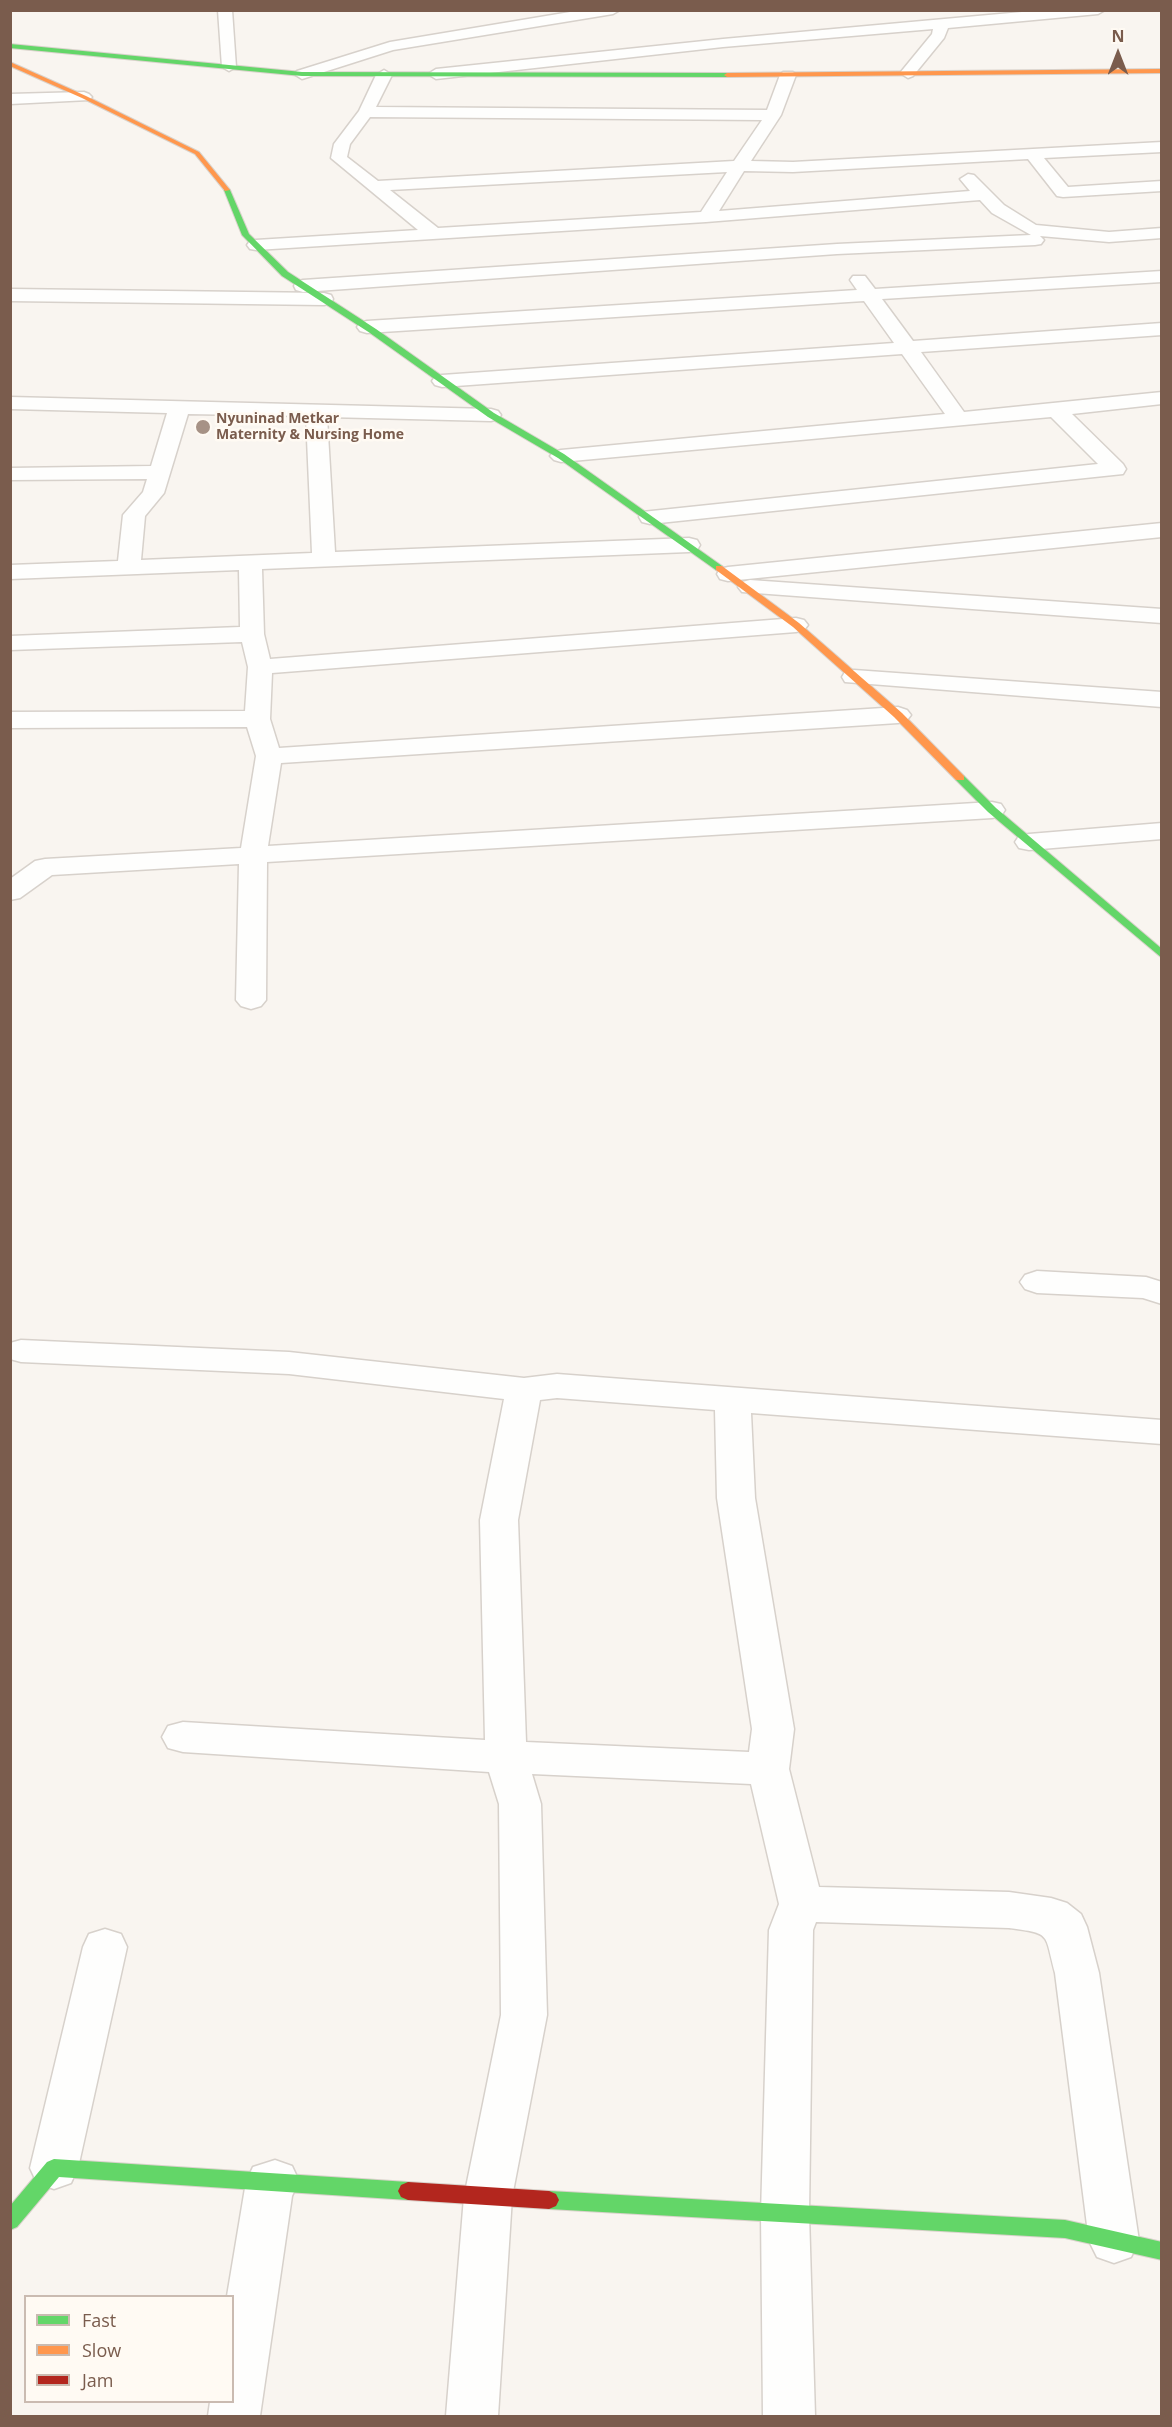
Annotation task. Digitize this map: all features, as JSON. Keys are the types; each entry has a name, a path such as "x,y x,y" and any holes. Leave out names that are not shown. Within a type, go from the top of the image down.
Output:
{"main road":[{"path":"10,46 302,74 788,75 1161,71"},
{"path":"10,64 84,97 197,153 231,195 246,235 285,274 367,327 491,415 561,456 737,580 796,626 898,715 992,810 1161,955"},
{"path":"10,2221 54,2168 488,2197 1065,2229 1161,2251"}],"street":[{"path":"225,10 229,68"},
{"path":"302,74 390,46 613,10"},
{"path":"422,75 723,43 1098,10"},
{"path":"908,73 939,35 941,24"},
{"path":"384,75 366,112 342,144 339,158 434,234"},
{"path":"706,217 773,115 788,75"},
{"path":"10,99 84,97"},
{"path":"366,112 773,115"},
{"path":"373,186 740,166 793,167 1161,147"},
{"path":"1129,149 1153,169"},
{"path":"1032,154 1063,192 1161,186"},
{"path":"948,159 998,209 1032,230 1109,237 1161,233"},
{"path":"256,245 706,217 983,195"},
{"path":"303,286 837,249 1035,240"},
{"path":"837,249 958,418"},
{"path":"367,327 1161,276"},
{"path":"10,295 324,299"},
{"path":"442,381 1161,329"},
{"path":"561,456 1056,410 1161,398"},
{"path":"10,403 491,415"},
{"path":"129,567 134,515 153,493 179,408"},
{"path":"650,517 1115,469 1056,410"},
{"path":"316,411 324,559"},
{"path":"10,474 159,472"},
{"path":"737,580 1161,530"},
{"path":"10,572 689,545"},
{"path":"250,561 252,634 260,667 257,719 269,756 253,855 251,1000"},
{"path":"737,580 1161,616"},
{"path":"260,667 796,626"},
{"path":"10,643 252,634"},
{"path":"854,677 1161,700"},
{"path":"269,756 898,715"},
{"path":"10,720 257,719"},
{"path":"10,892 45,867 992,810"},
{"path":"1029,842 1161,831"},
{"path":"1037,1282 1146,1288 1161,1293"},
{"path":"21,1351 289,1363 524,1390 557,1386 1161,1432"},
{"path":"472,2416 488,2197 524,2015 520,1804 506,1757 499,1520 524,1390"},
{"path":"733,1400 736,1498 773,1729 768,1769 801,1904 791,1930 785,2214 789,2416"},
{"path":"183,1737 506,1757 768,1769"},
{"path":"801,1904 1010,1910 1052,1917 1065,1927 1077,1973 1114,2241"},
{"path":"54,2168 105,1947"},
{"path":"234,2416 273,2181"}],"traffic: fast":[{"path":"10,46 302,74 727,75"},
{"path":"227,190 246,235 285,274 373,331 491,415 561,456 719,568"},
{"path":"960,778 992,810 1162,955"},
{"path":"10,2221 54,2168 408,2191"},
{"path":"549,2200 1065,2229 1162,2251"}],"traffic: slow":[{"path":"10,64 84,97 197,153 227,190"},
{"path":"727,75 1162,71"},
{"path":"719,568 796,625 898,715 960,778"}],"traffic: jam":[{"path":"408,2191 549,2200"}],"place":[{"name":"Nyuninad Metkar Maternity & Nursing Home","path":"203,427"}]}
